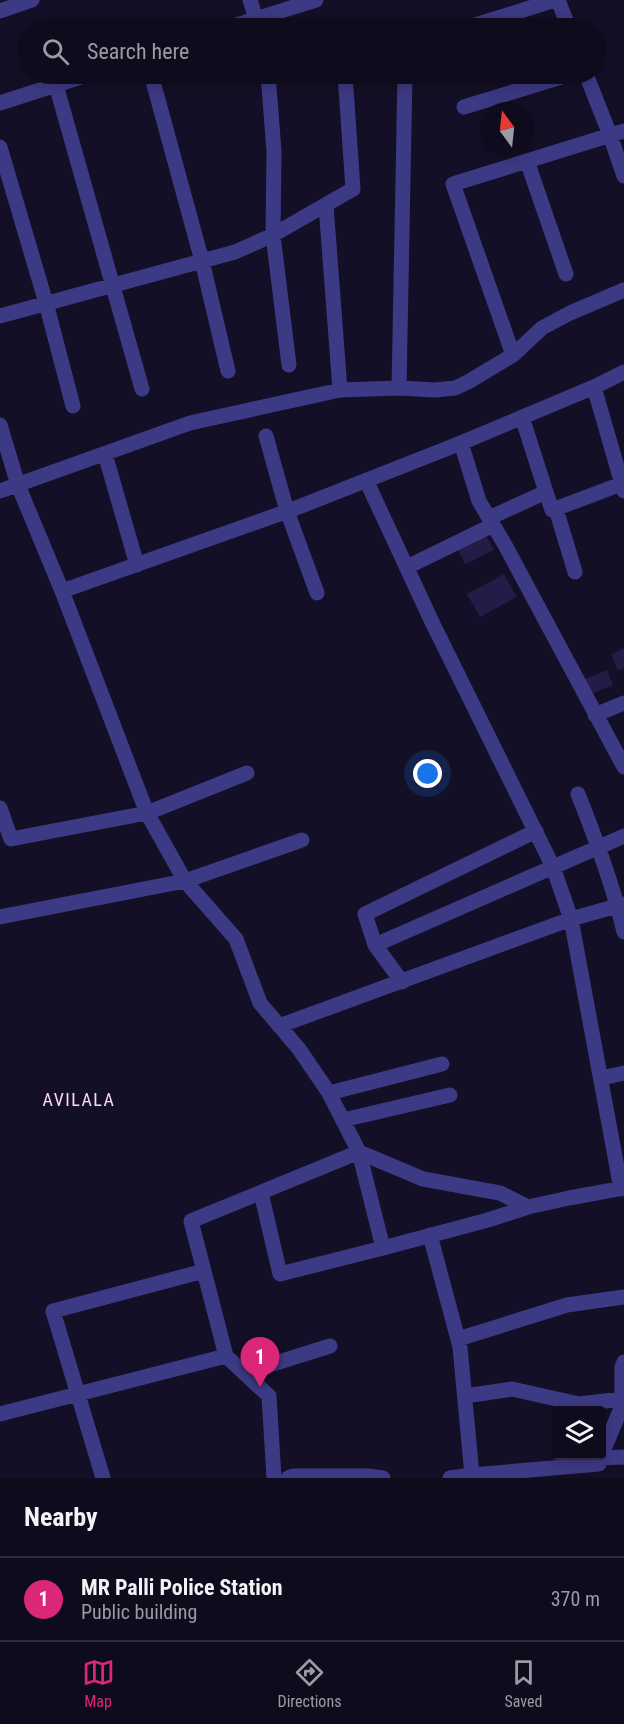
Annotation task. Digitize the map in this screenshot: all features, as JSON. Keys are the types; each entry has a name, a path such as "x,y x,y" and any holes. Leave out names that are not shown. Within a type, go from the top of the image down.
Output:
{"street":[{"path":"0,11 32,0"},
{"path":"250,0 255,18"},
{"path":"272,18 316,0"},
{"path":"498,18 556,0 564,18"},
{"path":"0,103 59,84"},
{"path":"154,84 202,261 228,371"},
{"path":"269,84 274,151 273,235 289,365"},
{"path":"0,316 234,252 273,235 353,189 346,84"},
{"path":"399,388 405,84"},
{"path":"464,107 539,84"},
{"path":"591,84 617,133 624,176"},
{"path":"56,85 142,389"},
{"path":"513,355 453,184 617,133"},
{"path":"0,147 46,303 73,406"},
{"path":"527,161 566,274"},
{"path":"326,205 340,390"},
{"path":"0,491 190,423 340,390 455,388 513,355 542,328 570,312 624,290"},
{"path":"62,591 287,511 461,443 624,372"},
{"path":"522,417 552,510 623,486 594,387"},
{"path":"0,425 18,485 62,591 147,813 185,881 236,939 260,1003 299,1049 329,1093 359,1152 383,1248"},
{"path":"266,436 287,511 317,593"},
{"path":"461,443 479,501 624,767"},
{"path":"105,454 137,565"},
{"path":"261,1193 280,1274 528,1208 622,1188 572,919 553,867 432,622 366,480"},
{"path":"407,567 546,492"},
{"path":"556,509 575,572"},
{"path":"595,715 624,703"},
{"path":"1,813 11,839 147,813 247,773"},
{"path":"578,794 621,905 624,932"},
{"path":"402,982 375,945 365,914 536,831"},
{"path":"375,945 624,836"},
{"path":"0,917 185,881 302,840"},
{"path":"279,1026 572,919 621,905"},
{"path":"329,1093 442,1064"},
{"path":"601,1078 624,1073"},
{"path":"343,1120 450,1095"},
{"path":"274,1478 269,1396 226,1356 191,1221 359,1152 423,1179 500,1193 528,1208"},
{"path":"430,1235 458,1339 472,1475"},
{"path":"103,1478 54,1311 204,1271"},
{"path":"458,1339 567,1305 624,1297"},
{"path":"244,1373 330,1346"},
{"path":"0,1414 226,1356"},
{"path":"599,1462 622,1406 622,1366 624,1362"},
{"path":"465,1396 512,1389 579,1404 622,1399"},
{"path":"450,1478 599,1462 624,1457"},
{"path":"288,1478 293,1476 368,1476 383,1478"}],"building":[{"path":"486,535 494,550 465,564 458,550"},
{"path":"504,574 517,597 480,617 467,594"},
{"path":"624,648 624,668 618,671 611,654"},
{"path":"607,670 613,685 591,694 585,679"}],"place":[{"name":"MR Palli Police Station","path":"260,1387"}],"district":[{"name":"AVILALA","path":"79,1100"}]}
